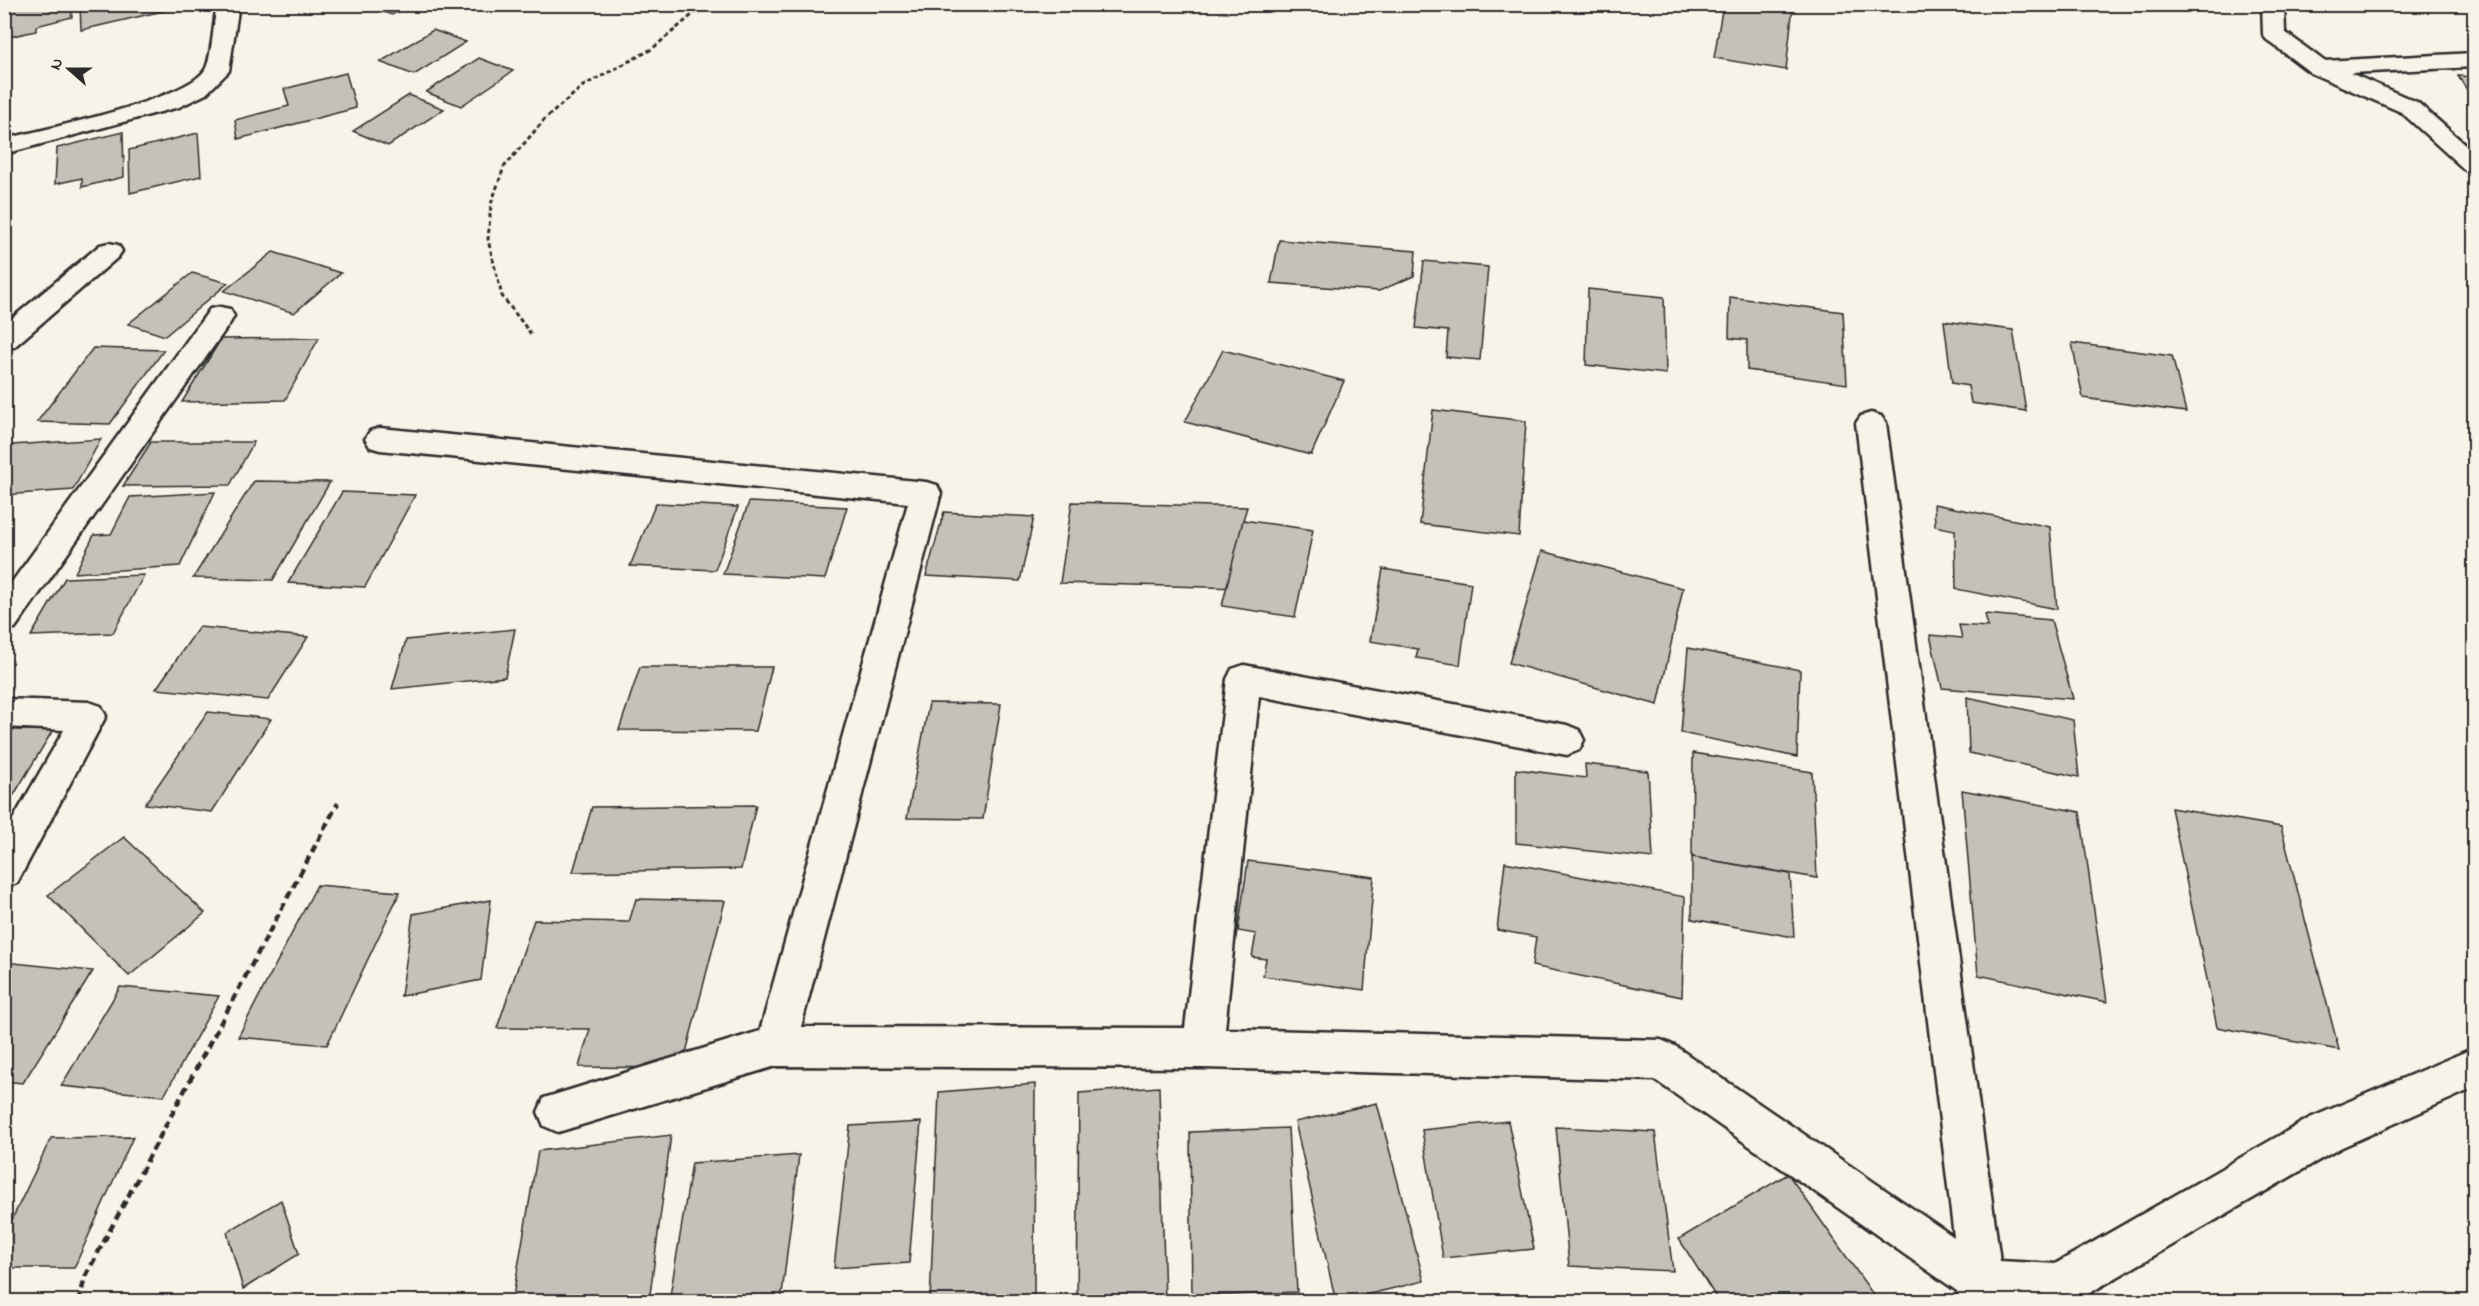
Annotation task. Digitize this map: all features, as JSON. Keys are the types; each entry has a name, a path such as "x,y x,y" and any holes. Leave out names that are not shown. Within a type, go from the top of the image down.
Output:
{"street":[{"path":"4,147 171,102 198,89 217,71 228,4"},
{"path":"2273,4 2274,34 2319,68 2409,107 2474,163"},
{"path":"2319,68 2475,60"},
{"path":"8,333 109,251"},
{"path":"4,619 220,316"},
{"path":"1872,423 1978,1292"},
{"path":"380,439 926,493 776,1046"},
{"path":"1203,1048 1244,679 1567,740"},
{"path":"4,713 89,716 4,871"},
{"path":"558,1113 776,1046 1203,1048 1661,1060 1978,1292 2059,1286 2325,1133 2475,1068"}],"path":[{"path":"531,334 502,296 488,240 491,204 504,167 545,119 583,86 652,49 705,4"},
{"path":"79,1302 85,1277 338,803"}],"building":[{"path":"4,4 71,4 72,17 36,26 36,31 4,38"},
{"path":"80,4 172,4 172,9 81,30"},
{"path":"363,4 410,4 392,15"},
{"path":"1723,4 1793,5 1786,70 1714,58"},
{"path":"433,30 466,42 414,75 380,62"},
{"path":"479,58 513,71 461,106 426,92"},
{"path":"346,73 356,108 238,139 235,120 289,106 284,89"},
{"path":"2458,76 2474,77 2474,99 2473,99"},
{"path":"409,95 444,109 388,146 353,131"},
{"path":"123,132 124,177 82,187 82,178 55,184 57,148"},
{"path":"198,133 201,176 130,193 129,150"},
{"path":"1279,240 1416,251 1414,276 1379,291 1271,283"},
{"path":"273,252 341,273 294,313 224,291"},
{"path":"1424,261 1488,267 1480,360 1446,357 1448,331 1416,328"},
{"path":"192,273 228,283 165,336 128,324"},
{"path":"1588,289 1664,297 1666,374 1586,365"},
{"path":"1730,297 1843,312 1847,384 1747,370 1747,340 1729,338"},
{"path":"1944,321 2013,330 2026,411 1971,403 1968,386 1952,383"},
{"path":"319,338 285,400 182,402 221,339"},
{"path":"2072,343 2172,356 2186,412 2083,398"},
{"path":"93,348 164,350 110,424 37,422"},
{"path":"1223,350 1344,381 1311,455 1185,422"},
{"path":"1433,410 1526,421 1519,536 1420,524"},
{"path":"101,439 73,490 4,495 4,458 12,445"},
{"path":"151,442 254,442 230,485 123,486"},
{"path":"254,481 330,482 273,580 193,578"},
{"path":"215,492 180,566 75,573 94,535 111,534 130,497"},
{"path":"342,492 415,495 365,587 288,583"},
{"path":"749,502 847,507 825,579 723,574"},
{"path":"1072,502 1247,507 1243,520 1242,588 1060,583"},
{"path":"656,503 738,507 715,570 630,566"},
{"path":"1934,504 2050,527 2057,609 1956,589 1955,530 1935,526"},
{"path":"944,512 1034,517 1020,581 926,576"},
{"path":"1243,520 1313,530 1295,617 1222,606"},
{"path":"1542,551 1683,588 1658,705 1509,663"},
{"path":"1383,569 1471,583 1460,665 1416,658 1418,649 1370,641"},
{"path":"144,575 113,633 31,636 65,578"},
{"path":"1985,614 2051,620 2073,699 1942,688 1930,635 1962,638 1959,625 1988,627"},
{"path":"199,627 308,637 268,700 156,689"},
{"path":"515,629 505,677 392,689 406,640"},
{"path":"1688,648 1800,670 1797,757 1681,733"},
{"path":"640,667 772,667 756,731 619,730"},
{"path":"1967,697 2073,720 2079,777 1969,753"},
{"path":"929,703 1001,704 983,819 907,818"},
{"path":"208,712 271,719 212,812 145,804"},
{"path":"4,730 53,730 12,798 4,798"},
{"path":"1693,753 1812,772 1817,878 1692,857"},
{"path":"1585,764 1648,771 1653,858 1516,843 1516,769 1586,778"},
{"path":"1962,790 2080,812 2107,1002 1978,975"},
{"path":"756,805 741,869 573,872 592,807"},
{"path":"2171,808 2281,827 2339,1050 2217,1027"},
{"path":"124,837 205,913 129,976 48,895"},
{"path":"1692,857 1790,874 1794,937 1692,919"},
{"path":"1248,861 1374,877 1364,990 1263,976 1266,959 1252,957 1256,934 1238,931"},
{"path":"1505,862 1685,897 1682,997 1532,966 1536,937 1497,930"},
{"path":"317,885 400,892 327,1045 238,1037"},
{"path":"636,899 725,901 682,1068 579,1067 590,1029 497,1028 534,920 629,922"},
{"path":"491,900 481,980 401,996 413,914"},
{"path":"4,962 93,971 23,1083 4,1081"},
{"path":"120,987 219,996 164,1096 61,1086"},
{"path":"1035,1084 1034,1295 972,1302 930,1302 939,1092"},
{"path":"1159,1087 1165,1302 1077,1302 1079,1093"},
{"path":"1377,1103 1424,1281 1336,1302 1295,1122"},
{"path":"1508,1121 1534,1249 1443,1258 1422,1130"},
{"path":"921,1122 909,1263 834,1268 850,1126"},
{"path":"1556,1127 1655,1132 1673,1271 1569,1266"},
{"path":"1288,1128 1297,1292 1192,1297 1190,1132"},
{"path":"671,1135 649,1302 512,1302 538,1151"},
{"path":"133,1137 74,1268 4,1268 4,1236 51,1138"},
{"path":"799,1155 781,1302 669,1302 692,1163"},
{"path":"1788,1174 1877,1300 1719,1302 1679,1239"},
{"path":"281,1200 299,1254 243,1289 227,1232"},
{"path":"112,1299 186,1302 111,1302"}]}
